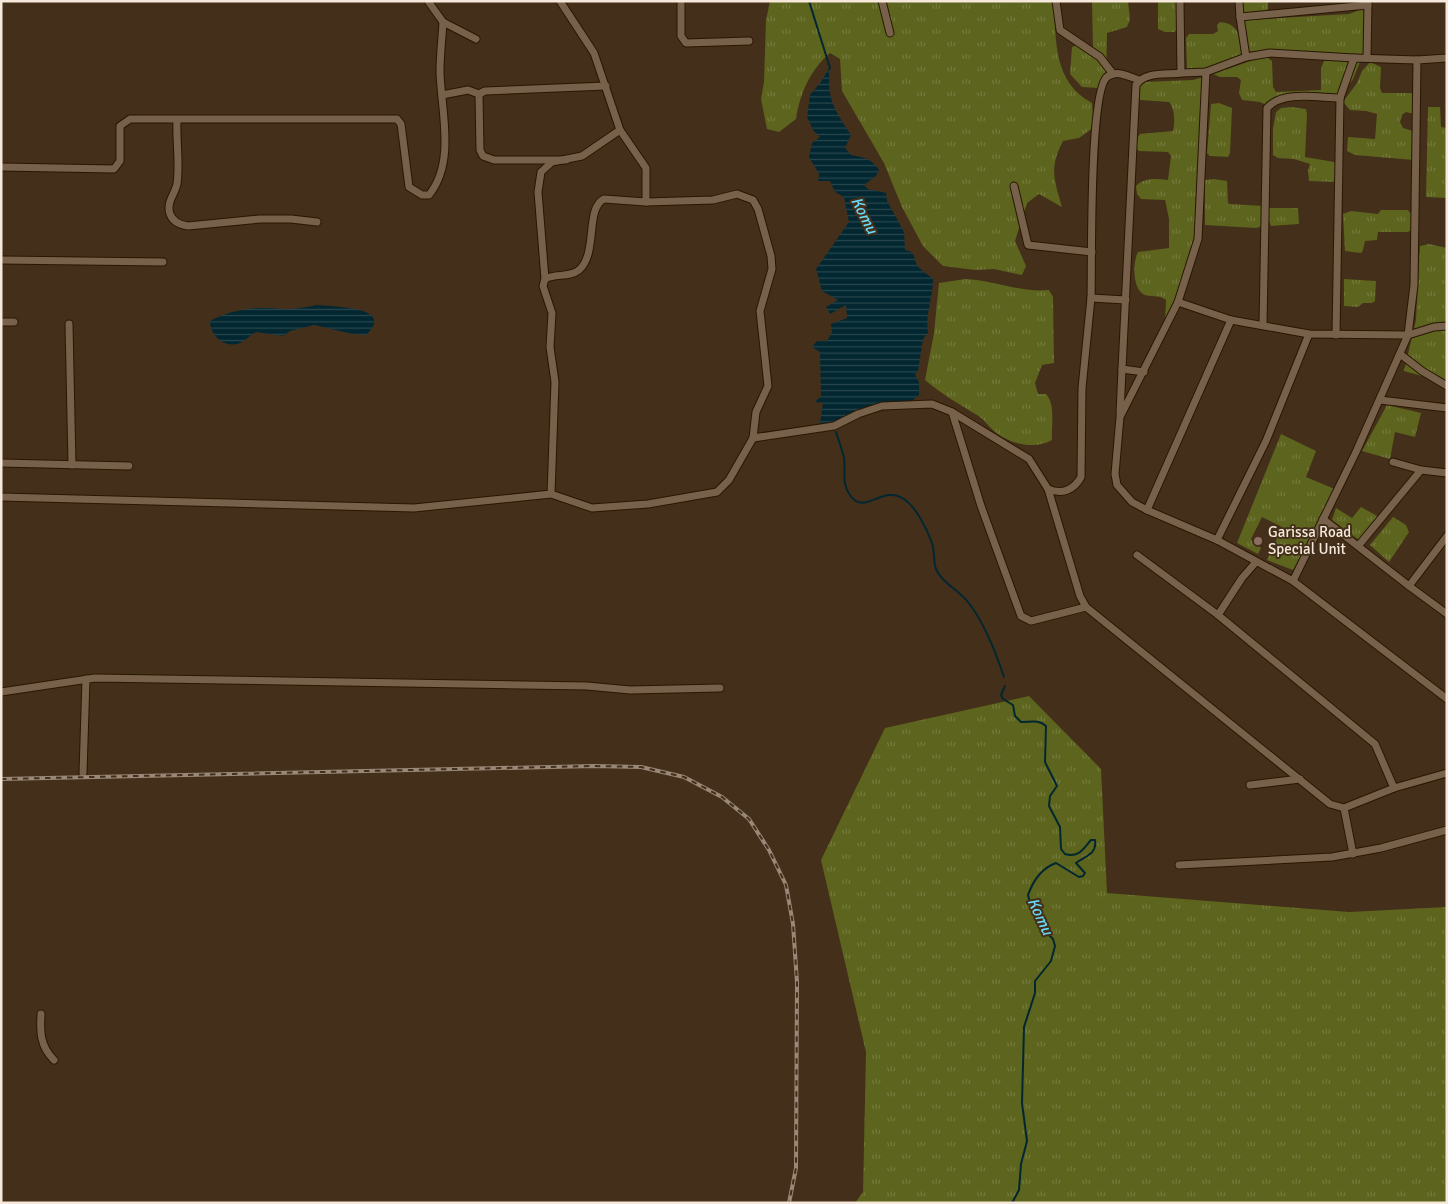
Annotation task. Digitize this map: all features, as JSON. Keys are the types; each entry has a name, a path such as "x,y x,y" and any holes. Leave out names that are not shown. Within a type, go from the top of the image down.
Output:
{"street":[{"path":"428,1 443,22 476,39"},
{"path":"560,1 594,53 620,130 646,168 646,202"},
{"path":"681,1 682,36 686,43 749,41"},
{"path":"882,1 890,33"},
{"path":"1056,1 1060,30 1100,57 1113,74"},
{"path":"1180,1 1181,73"},
{"path":"1239,1 1246,57"},
{"path":"1240,17 1368,3 1367,58"},
{"path":"1,167 114,169 120,161 119,128 122,122 130,119 397,119 401,124 409,187 422,195 429,195 441,172 445,140 442,95 443,22"},
{"path":"1447,58 1417,60 1354,58 1270,52 1246,57 1206,72 1148,76 1139,80 1136,86 1120,417 1115,474 1117,485 1132,502 1218,540 1293,582 1447,699"},
{"path":"1336,335 1340,98 1354,58"},
{"path":"1293,582 1380,400 1408,335 1414,284 1417,60"},
{"path":"1120,417 1178,302 1198,239 1206,72"},
{"path":"1048,489 1063,492 1077,484 1081,477 1082,388 1091,298 1093,172 1099,90 1107,78 1113,74 1121,74 1139,80"},
{"path":"479,94 484,91 606,86"},
{"path":"442,95 468,90 479,94"},
{"path":"479,94 480,150 483,156 494,160 566,160"},
{"path":"1263,325 1267,108 1276,101 1290,98 1340,98"},
{"path":"177,120 177,181 170,199 169,208 170,215 178,224 188,226 283,219 317,222"},
{"path":"551,494 555,382 550,347 552,313 543,286 545,279 539,181 546,165 582,156 620,130"},
{"path":"1014,186 1028,245 1092,252"},
{"path":"1,497 414,508 551,494 592,508 648,504 717,492 729,480 753,438 756,412 768,386 760,311 772,269 771,256 758,209 753,200 737,194 713,200 646,202 604,199 599,202 587,259 580,270 573,274 550,276 545,279"},
{"path":"1,260 163,262"},
{"path":"1091,298 1126,300"},
{"path":"1178,302 1231,320 1309,334 1408,335 1434,327 1447,326"},
{"path":"1147,510 1231,320"},
{"path":"1,322 14,322"},
{"path":"69,324 72,465"},
{"path":"1218,540 1266,441 1309,334"},
{"path":"1400,354 1422,372 1447,386"},
{"path":"1122,369 1144,372"},
{"path":"1380,400 1447,408"},
{"path":"753,438 834,426 858,414 882,406 932,404 952,412 1029,459 1048,489 1080,596 1086,607 1330,804 1344,808 1394,788 1447,773"},
{"path":"952,412 981,506 1021,616 1031,621 1086,607"},
{"path":"1393,462 1421,470 1447,473"},
{"path":"1,463 129,466"},
{"path":"1359,545 1421,470"},
{"path":"1324,519 1447,614"},
{"path":"1409,586 1447,536"},
{"path":"1137,555 1218,615 1375,744 1394,788"},
{"path":"1218,615 1242,578 1256,562"},
{"path":"82,773 86,679"},
{"path":"1,692 86,679 587,686 630,690 720,688"},
{"path":"1250,785 1300,779"},
{"path":"1344,808 1353,854"},
{"path":"1180,865 1332,857 1353,854 1447,830"},
{"path":"42,1014 40,1033 45,1048 54,1060"}],"green space":[{"path":"770,1 1054,1 1055,31 1063,72 1079,94 1092,103 1094,127 1079,138 1063,141 1059,150 1054,166 1054,174 1062,207 1039,194 1027,203 1015,241 1026,266 1022,275 994,269 975,270 943,266 923,246 902,207 884,163 842,91 840,59 830,53 817,67 807,83 796,119 779,132 767,129 761,99 764,82 766,20"},
{"path":"1092,1 1128,1 1130,19 1127,27 1107,33 1106,85 1098,88 1082,87 1070,74 1072,47 1083,44 1093,48"},
{"path":"1158,1 1177,1 1178,24 1175,32 1165,32 1158,29"},
{"path":"1242,1 1268,1 1268,9 1265,12 1247,14 1243,11"},
{"path":"1370,6 1370,41 1363,54 1355,56 1277,50 1248,52 1244,20 1349,14"},
{"path":"1220,22 1232,26 1238,33 1242,55 1207,70 1193,71 1187,69 1186,38 1189,34 1213,34 1218,31 1217,25"},
{"path":"1265,56 1272,61 1273,87 1276,92 1321,90 1321,68 1325,59 1360,62 1353,79 1343,93 1319,100 1275,102 1268,106 1260,102 1242,100 1239,93 1241,80 1237,77 1220,77 1213,74"},
{"path":"1370,62 1381,67 1380,88 1382,93 1415,93 1414,114 1406,112 1402,115 1400,122 1403,128 1416,132 1414,160 1355,155 1347,151 1348,137 1375,139 1377,114 1350,110 1343,102 1357,83 1362,71"},
{"path":"1207,76 1199,229 1171,317 1165,322 1166,300 1143,294 1139,291 1135,280 1134,267 1138,252 1169,248 1169,219 1165,200 1141,199 1137,194 1136,186 1147,180 1168,180 1171,156 1168,152 1139,151 1136,148 1137,138 1140,134 1173,131 1174,116 1169,102 1140,100 1139,90 1144,82 1193,80"},
{"path":"1219,103 1232,108 1230,153 1228,157 1210,156 1207,153 1211,104"},
{"path":"1428,107 1440,107 1441,127 1447,128 1447,198 1426,197"},
{"path":"1281,108 1306,109 1305,157 1340,163 1336,182 1309,181 1308,171 1310,164 1294,159 1278,158 1273,155 1273,129 1276,112"},
{"path":"1205,180 1227,181 1228,203 1264,206 1263,226 1256,228 1205,225"},
{"path":"1269,208 1298,208 1299,224 1271,226 1268,219"},
{"path":"1381,210 1408,210 1414,218 1411,230 1408,232 1378,232 1377,240 1365,241 1361,253 1345,251 1343,214 1351,211 1378,214"},
{"path":"1429,244 1447,248 1447,383 1404,371 1416,320 1420,246"},
{"path":"965,279 1028,290 1049,290 1053,297 1054,363 1042,365 1035,383 1038,394 1046,394 1051,404 1052,440 1038,445 1030,445 1014,442 1000,436 979,417 925,380 934,333 939,283"},
{"path":"1344,279 1376,281 1375,301 1363,303 1358,307 1344,306"},
{"path":"1387,405 1421,413 1415,437 1395,432 1390,459 1362,451"},
{"path":"1281,434 1316,451 1306,477 1337,490 1293,570 1267,560 1282,527 1262,517 1251,539 1261,548 1258,554 1237,543"},
{"path":"1361,507 1379,517 1363,543 1332,520 1336,508 1352,518"},
{"path":"1393,517 1406,525 1409,532 1389,562 1370,545"},
{"path":"1029,696 1101,769 1107,893 1349,912 1447,907 1447,1203 855,1203 863,1192 866,1052 821,860 885,728"}],"water":[{"path":"830,66 830,95 840,118 851,135 845,148 851,155 870,161 879,170 876,176 864,185 868,189 886,193 887,201 904,232 905,250 913,254 918,267 933,279 927,326 928,333 923,339 918,371 915,374 919,383 919,395 912,401 852,413 844,421 819,429 823,403 815,402 821,396 820,352 812,347 817,341 827,341 832,332 831,324 847,318 846,305 830,314 826,307 838,300 822,291 816,269 849,222 844,197 835,192 830,181 818,181 819,174 809,157 812,143 820,137 813,130 807,117 810,95 821,82"},
{"path":"317,305 348,308 368,313 374,318 373,325 366,335 314,325 290,331 283,336 256,332 242,342 229,344 215,336 210,321 245,309 291,309"}],"waterway":[{"name":"Komu","path":"809,1 830,68"},
{"name":"Komu","path":"836,432 844,458 844,477 850,495 856,501 862,503 888,495 896,495 913,507 932,543 936,569 942,578 974,610 989,638 1004,677"},
{"name":"Komu","path":"1005,686 1001,695 1003,699 1013,705 1015,716 1021,722 1038,722 1046,726 1045,762 1057,786 1050,796 1049,806 1060,827 1061,849 1065,854 1074,855 1080,852 1091,840 1095,840 1092,852 1076,863 1085,873 1083,876 1079,877 1056,863 1046,868 1028,895 1030,903 1043,917 1045,931 1053,939 1055,946 1051,961 1035,981 1035,993 1024,1027 1022,1103 1027,1141 1021,1164 1019,1190 1012,1203"}],"railway":[{"path":"1,779 594,766 641,767 684,777 722,797 749,819 769,850 786,885 793,924 797,982 796,1168 789,1203"}],"place":[{"name":"Garissa Road Special Unit","path":"1258,541"}]}
